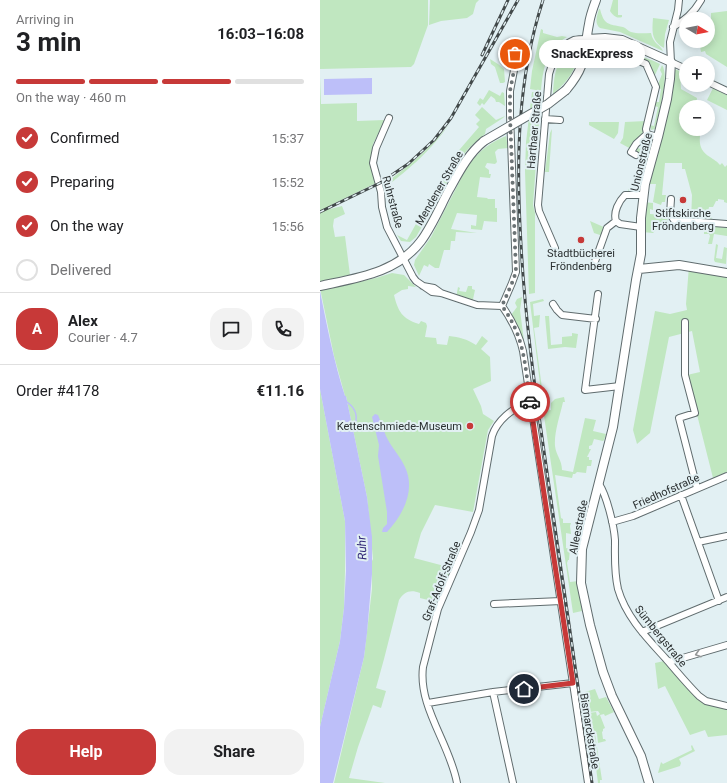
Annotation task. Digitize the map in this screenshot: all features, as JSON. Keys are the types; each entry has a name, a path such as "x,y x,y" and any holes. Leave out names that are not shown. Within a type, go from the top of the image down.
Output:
{"main road":[{"name":"Mendener Straße","path":"320,286 376,273 403,258 421,240 465,161 475,149 484,141 548,104 566,90 575,79 584,61 589,24 596,0"},
{"path":"587,39 605,38 622,40 671,62"},
{"name":"Unionstraße","path":"639,269 642,254 641,227 643,195 658,137 670,79 671,62"},
{"path":"642,254 648,262 657,267"},
{"path":"639,269 679,265 727,273"},
{"name":"Alleestraße","path":"639,269 628,326 613,427 586,531 582,556 581,584 603,672 641,756 649,783"}],"street":[{"path":"679,0 670,42 671,62 679,66"},
{"path":"673,27 680,23 697,7 701,0"},
{"name":"Harthaer Straße","path":"554,246 539,211 538,205 549,74 555,58 564,47 574,40 587,39"},
{"path":"502,306 516,272 510,115 510,91 516,60"},
{"path":"636,155 631,152 636,144 647,134 647,124 656,87 646,64 637,60"},
{"path":"715,85 727,91"},
{"name":"Ruhrstraße","path":"389,118 376,148 373,163 381,192 382,207 388,227 413,277 423,286 434,288 441,293 476,305 502,306"},
{"path":"545,119 560,120"},
{"path":"647,134 658,137"},
{"path":"641,227 620,224 616,221 615,214 623,198 628,194 643,195"},
{"path":"671,200 670,214 674,220"},
{"path":"669,225 674,220 727,224"},
{"path":"593,267 607,228 616,221"},
{"path":"598,294 586,390 602,388 619,389"},
{"path":"554,304 562,315 596,319"},
{"name":"Bismarckstraße","path":"502,306 520,338 523,352 588,783"},
{"path":"685,322 685,375 695,413 679,418 697,488"},
{"name":"Graf-Adolf-Straße","path":"457,783 452,762 428,702 422,672 424,661 438,609 479,510 492,436 497,424 502,419 530,399"},
{"name":"Friedhofstraße","path":"612,522 633,516 727,476"},
{"name":"Sümbergstraße","path":"599,484 602,489 612,522 614,562 618,589 630,616 642,632 699,696 706,701 727,706"},
{"path":"681,495 719,600"},
{"path":"698,542 727,536"},
{"path":"642,632 727,597"},
{"path":"494,604 561,601"},
{"path":"669,662 727,645"},
{"path":"428,702 493,692 573,683"},
{"path":"493,692 513,783"}],"green space":[{"path":"320,0 428,0 428,25 414,64 411,67 320,69"},
{"path":"430,0 479,0 476,3 473,14 467,18 441,21 429,25"},
{"path":"613,0 618,0 618,15 622,15 622,17 616,17 610,11"},
{"path":"599,9 607,23 623,27 633,33 651,33 653,40 661,47 663,51 620,32 600,28 597,24"},
{"path":"727,11 727,67 715,60 715,56 709,56 705,51 701,52 700,48 715,48 715,12"},
{"path":"653,18 669,20 665,34 664,48 657,42 653,35"},
{"path":"541,29 543,30 543,33 557,37 567,37 554,47 547,60 541,91 530,89 532,71"},
{"path":"603,44 650,59 660,64 655,75 652,76 648,63 611,47 606,51 600,63 601,49 599,46"},
{"path":"570,51 575,51 578,54 575,66 566,81 553,94 558,64"},
{"path":"490,59 504,69 505,82 500,83 495,67 491,64"},
{"path":"662,65 665,78 663,96 655,129 651,130 650,125 654,126 658,107 654,106 655,102 659,102 661,89 657,87 662,74 660,70"},
{"path":"671,68 679,71 679,92 686,92 697,98 697,100 679,100 679,136 700,136 700,145 703,151 720,165 722,163 725,167 727,165 727,203 724,202 724,200 718,199 713,207 709,207 708,212 703,211 703,215 711,216 712,214 711,221 691,221 692,195 685,169 682,169 682,163 665,163 662,195 666,195 665,202 662,202 661,205 653,202 656,184 645,184"},
{"path":"320,77 321,104 357,103 357,121 385,120 373,144 371,163 376,183 329,206 330,209 342,206 345,214 334,219 333,226 335,237 345,236 350,275 339,277 341,286 392,273 404,275 416,287 408,286 408,289 402,290 394,295 399,310 408,320 419,324 421,321 426,323 427,326 425,337 436,338 437,344 447,345 449,336 469,341 476,345 482,336 488,341 481,349 490,357 491,381 473,389 483,414 494,421 488,430 473,512 435,505 421,533 414,558 452,568 436,602 420,598 420,593 413,591 405,593 399,600 376,688 386,691 381,708 373,705 349,778 385,783 334,783 364,657 372,589 373,559 367,497 346,396 334,356 320,288"},
{"path":"715,89 727,95 727,110 715,104 715,100 707,100 711,92 715,92"},
{"path":"489,90 500,96 502,92 504,93 505,106 499,102 496,102 491,96 484,105 482,103 480,106 477,103 480,98 483,100"},
{"path":"532,92 541,93 533,205 535,213 535,293 529,294 525,171 526,142"},
{"path":"482,107 496,120 505,116 486,129 485,134 469,148 461,158 416,237 410,242 401,241 397,235 407,240 447,168 449,169 456,157 454,156 479,127 476,124 480,120 475,115"},
{"path":"646,121 644,134 641,135 631,149 620,143 623,138 625,122"},
{"path":"589,122 619,122 618,133 614,139 589,125"},
{"path":"450,123 420,158 385,188 382,188 381,186 409,165 426,149"},
{"path":"552,129 549,172 545,172 550,133"},
{"path":"506,136 508,148 498,149 495,152 497,162 495,164 487,163 485,167 489,170 489,174 491,174 490,178 480,177 477,197 495,199 495,208 497,208 497,222 484,221 482,230 471,229 471,225 476,226 477,215 457,213 451,229 477,233 456,232 455,241 451,241 450,250 444,250 439,268 435,268 429,264 428,267 424,265 419,276 414,265 415,260 431,237 466,169 483,149"},
{"path":"648,139 651,144 644,166 641,164 646,156 638,152 637,154 635,151 637,147 640,149 643,145 641,142"},
{"path":"640,166 644,167 640,183 636,189 628,191 628,189 635,188 636,179 639,174 637,172"},
{"path":"643,202 653,203 653,210 650,209 650,214 668,214 667,226 664,230 657,229 653,233 642,232"},
{"path":"590,221 606,228 603,236 594,233"},
{"path":"704,225 727,228 727,236 714,234 712,244 708,244 710,236 709,234 704,234"},
{"path":"716,244 718,245 716,258 722,259 724,247 727,248 726,264 715,262 714,260"},
{"path":"689,266 727,273 727,472 713,478 687,375 700,372 692,331 669,337 650,433 637,444 633,430 655,311 670,314 687,310 686,304"},
{"path":"468,286 472,286 472,289 475,290 472,304 456,298 458,287 460,288 459,291 466,292"},
{"path":"522,297 520,310 525,349 520,332 511,315 517,307 515,303 517,299"},
{"path":"543,299 544,301 533,304 534,316 540,315 539,327 534,328 545,411 551,410 551,403 555,399 564,397 565,402 563,402 556,430 555,441 562,470 573,472 585,418 596,420 593,431 606,434 603,441 594,439 592,445 589,446 589,449 591,449 587,457 589,457 589,460 592,460 591,466 587,466 586,473 577,472 573,474 572,478 555,475 561,518 563,519 563,523 571,523 571,534 566,533 566,548 570,549 569,560 567,563 570,582 578,581 582,611 573,613 543,409 530,302"},
{"path":"545,316 549,316 551,345 562,344 562,337 572,336 572,333 578,334 576,348 565,347 548,349"},
{"path":"320,389 345,521 345,571 344,608 340,641 320,727"},
{"path":"664,661 696,696 727,709 727,735 708,737 705,730 690,735 665,686 658,689 655,663"},
{"path":"595,689 599,699 606,697 614,712 605,716 604,714 600,715 605,728 602,732 603,739 606,741 598,743 597,734 595,734 602,780 600,780 600,783 598,783 589,713 596,712 597,716 600,714 598,711 589,712 585,692"},
{"path":"692,745 695,751 679,759 681,763 680,766 658,773 661,762 663,764 692,750"}],"water":[{"path":"372,78 372,94 324,95 324,79"},
{"name":"Ruhr","path":"320,291 334,357 346,396 367,497 372,537 372,574 364,657 333,783 320,783 320,727 340,641 346,571 345,521 320,389"},
{"path":"375,414 378,415 388,440 405,467 409,484 403,510 387,532 382,532 383,528 387,524 387,512 378,456 379,445 372,417"}],"waterway":[{"path":"347,402 351,405 356,415 356,422 353,430"}],"railway":[{"path":"482,55 508,0"},
{"path":"320,212 380,183 408,164 434,140 451,118 518,0"},
{"path":"543,0 534,30 523,90 519,151 519,213 525,301 535,387 592,783"}],"way so far":[{"path":"515,54 516,60 510,91 510,130 516,272 502,306 520,338 530,402"}],"place":[{"name":"SnackExpress","path":"515,54"},
{"name":"Stiftskirche Fröndenberg","path":"683,200"},
{"name":"Stadtbücherei Fröndenberg","path":"581,240"},
{"name":"Kettenschmiede-Museum","path":"470,426"}],"route":[{"path":"524,689 573,683 530,402"}]}
